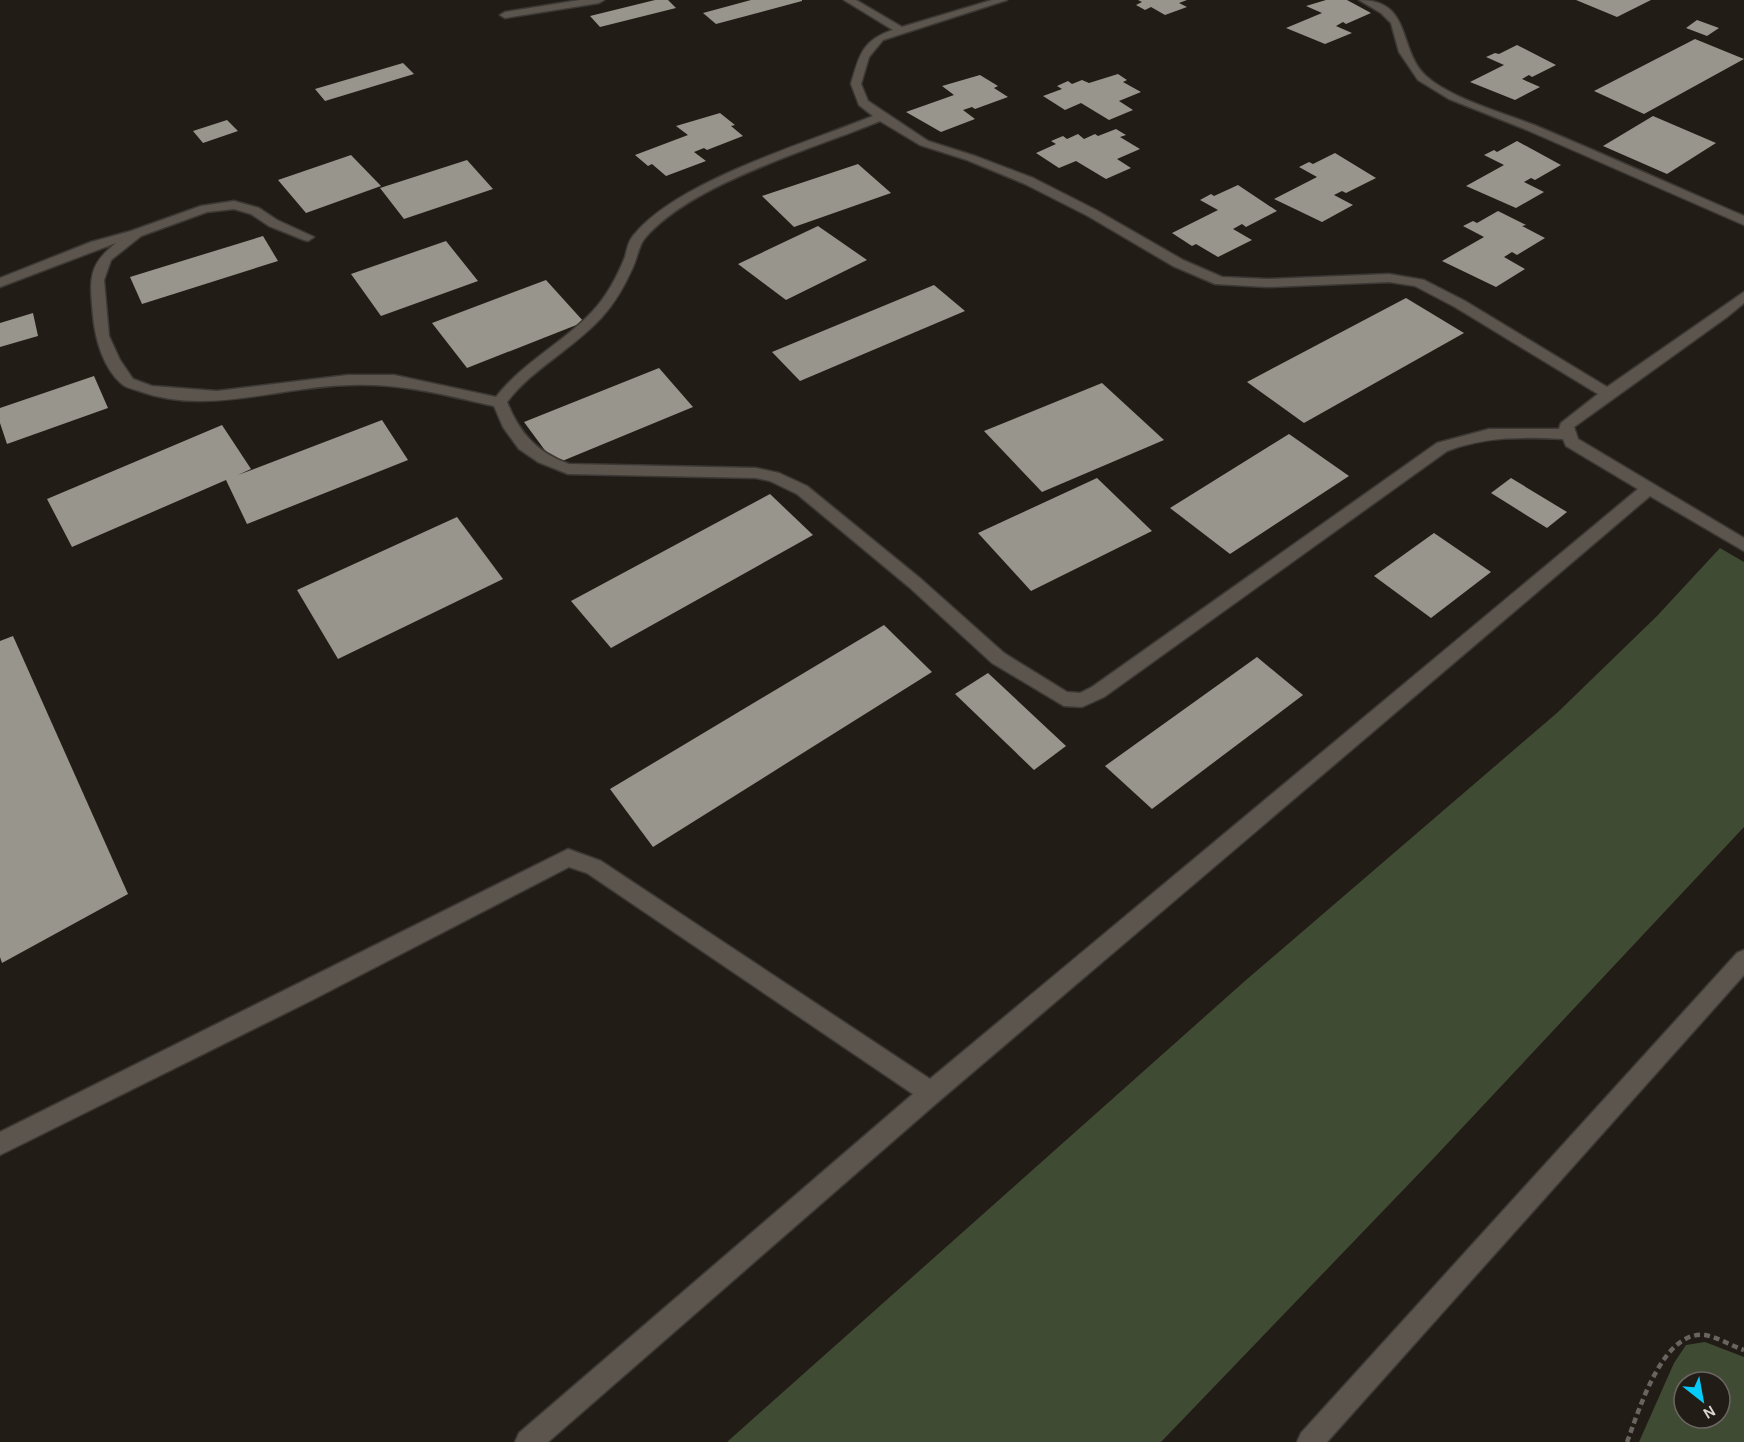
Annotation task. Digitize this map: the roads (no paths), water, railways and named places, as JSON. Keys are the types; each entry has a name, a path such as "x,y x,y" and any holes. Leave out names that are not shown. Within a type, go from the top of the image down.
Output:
{"street":[{"path":"505,15 599,0"},
{"path":"849,0 901,31"},
{"path":"1002,0 879,38 864,57 856,84 863,103 924,144 971,158 1029,181 1092,213 1178,263 1220,280 1267,283 1389,278 1419,283 1460,304 1608,394"},
{"path":"1364,0 1385,11 1396,22 1404,52 1422,78 1453,96 1744,221"},
{"path":"500,402 512,384 591,321 608,303 621,279 637,239 654,221 676,205 706,189 881,117"},
{"path":"0,283 95,245 206,209 234,205 255,211 273,223 308,237"},
{"path":"137,233 105,258 97,280 102,336 113,361 128,382 150,390 217,396 348,380 394,380 500,402"},
{"path":"1744,296 1566,426 1572,441 1744,545"},
{"path":"500,402 508,425 525,447 547,462 568,470 756,473 774,477 802,490 915,583 998,658 1064,699 1082,700 1098,693 1442,447 1466,436 1494,432 1569,434"},
{"path":"528,1442 931,1093 1649,488"},
{"path":"0,1144 305,993 568,858 594,867 931,1093"},
{"path":"1310,1442 1744,960"}]}
